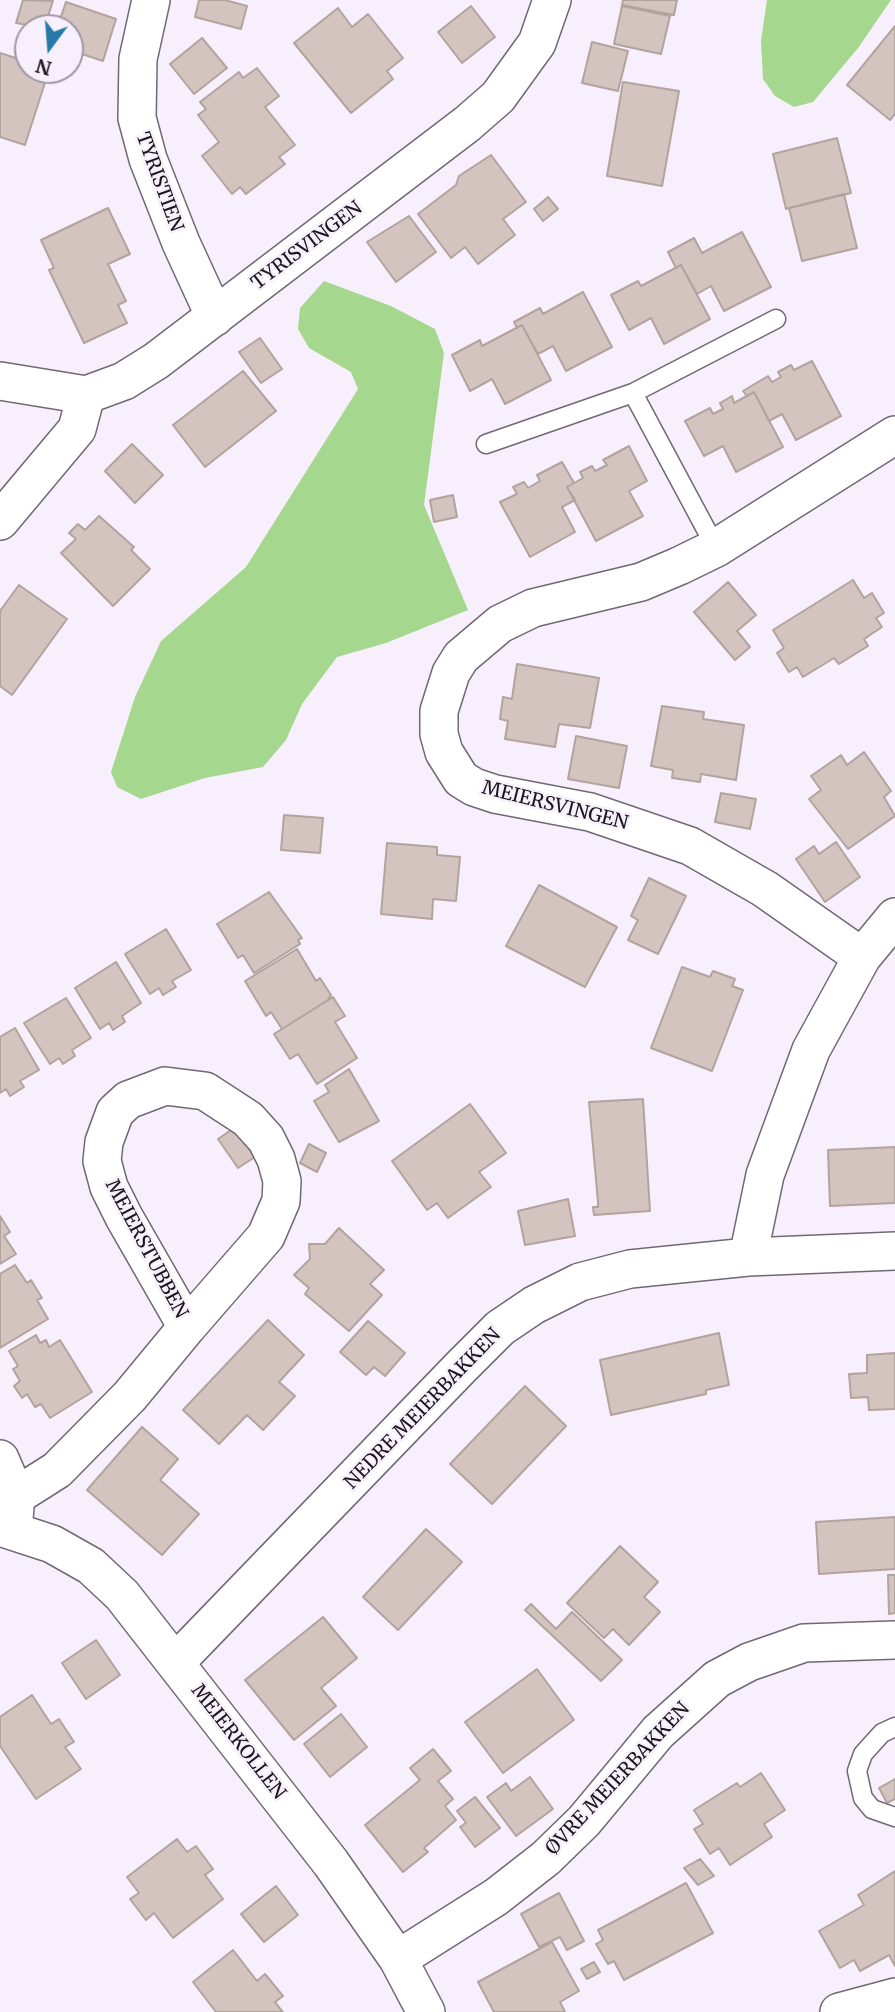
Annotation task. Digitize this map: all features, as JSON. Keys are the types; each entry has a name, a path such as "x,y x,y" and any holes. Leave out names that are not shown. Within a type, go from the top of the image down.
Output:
{"street":[{"name":"TYRISTIEN","path":"151,0 138,60 137,118 148,159 181,243 215,317"},
{"name":"TYRISVINGEN","path":"86,395 134,374 215,317 467,124 498,96 537,43 552,0"},
{"path":"0,382 86,395 77,429 0,521"},
{"name":"MEIERSVINGEN","path":"862,957 765,889 690,846 590,812 495,794 474,787 461,779 444,752 439,734 439,712 445,691 461,657 477,640 533,608 641,582 716,548 895,435"},
{"path":"748,1257 765,1175 797,1085 829,1012 862,957 895,917"},
{"name":"MEIERSTUBBEN","path":"10,1517 130,1396 266,1236 281,1201 282,1181 276,1159 266,1139 248,1119 205,1091 165,1086 128,1100 116,1112 106,1134 102,1161 109,1187 124,1217 187,1327"},
{"name":"NEDRE MEIERBAKKEN","path":"176,1662 461,1367 500,1328 522,1312 580,1282 598,1276 666,1264 748,1257 895,1251"},
{"path":"0,1459 10,1517"},
{"name":"MEIERKOLLEN","path":"10,1517 91,1566 122,1595 331,1863 398,1959 426,2012"},
{"name":"ØVRE MEIERBAKKEN","path":"398,1959 496,1897 546,1858 584,1821 658,1732 717,1679 749,1662 804,1643 895,1640"},
{"path":"839,2012 895,1997"}],"lane":[{"path":"486,444 633,393 776,320"},
{"path":"633,393 716,548"},
{"path":"895,1727 881,1733 863,1754 857,1771 863,1798 872,1809 895,1817"}],"green space":[{"path":"767,0 891,0 858,48 813,102 794,107 775,96 763,79 761,41"},
{"path":"324,281 391,306 435,329 444,353 424,505 468,610 386,643 337,657 302,704 286,740 263,767 205,778 141,799 117,787 111,772 135,697 161,641 246,567 358,389 351,372 309,348 298,329 300,308"}],"building":[{"path":"23,0 53,1 49,14 19,14"},
{"path":"199,0 225,0 247,6 241,29 195,17"},
{"path":"623,0 677,0 674,15 622,5"},
{"path":"66,2 116,19 103,61 84,55 84,14 62,14"},
{"path":"471,6 495,37 462,63 438,32"},
{"path":"622,6 670,16 661,54 614,44"},
{"path":"338,8 352,27 368,14 403,58 387,71 393,79 351,113 294,43"},
{"path":"895,26 895,114 890,120 847,85"},
{"path":"202,38 227,68 194,94 170,64"},
{"path":"592,42 628,51 618,91 582,83"},
{"path":"0,53 14,58 14,84 45,84 25,145 0,137"},
{"path":"257,68 279,96 265,107 295,145 279,157 285,164 246,194 240,187 232,194 202,156 219,142 198,115 206,109 200,102 239,72 243,78"},
{"path":"623,82 679,91 662,186 607,176"},
{"path":"837,138 851,193 786,209 773,154"},
{"path":"491,155 526,202 503,219 515,235 478,264 465,247 451,258 418,214 456,185 459,176"},
{"path":"844,194 857,248 802,261 789,208"},
{"path":"548,197 558,209 543,221 534,209"},
{"path":"108,208 130,254 108,264 126,301 118,305 127,323 84,343 49,270 54,268 41,240"},
{"path":"409,216 436,252 396,282 367,242"},
{"path":"742,232 771,287 724,311 711,286 697,294 681,265 676,268 668,252 694,238 702,253"},
{"path":"681,265 710,319 664,344 651,318 629,330 611,295 638,281 641,286"},
{"path":"583,292 612,347 566,371 553,346 538,354 522,325 517,328 514,322 540,308 543,314"},
{"path":"522,325 551,380 505,404 492,379 470,391 452,355 480,340 482,346"},
{"path":"260,338 282,369 261,383 239,352"},
{"path":"812,361 841,416 796,440 782,414 769,421 754,392 747,396 743,391 768,376 772,382 781,377 778,372 791,365 794,370"},
{"path":"243,371 276,411 205,467 173,425"},
{"path":"754,392 783,447 736,472 723,446 704,456 685,421 710,408 713,414 723,409 720,403 732,396 734,403"},
{"path":"132,444 163,475 135,503 105,471"},
{"path":"629,446 647,481 629,491 643,516 596,541 567,487 583,478 580,472 592,466 595,471 607,465 603,460"},
{"path":"562,462 574,483 567,487 575,500 562,507 575,532 530,557 500,502 517,494 513,487 524,482 528,488 540,481 537,475"},
{"path":"453,495 457,517 434,522 430,500"},
{"path":"99,516 134,547 131,550 150,569 113,606 61,553 76,539 69,533 78,524 85,530"},
{"path":"853,580 864,598 872,593 884,613 876,618 882,627 864,639 868,646 839,664 834,658 803,677 797,667 789,672 777,653 784,648 773,630"},
{"path":"728,582 756,615 737,631 750,647 735,660 694,612"},
{"path":"19,585 67,619 12,695 0,686 0,611"},
{"path":"517,664 599,678 590,728 559,724 555,747 505,739 508,721 500,719 503,697 512,699"},
{"path":"662,706 704,712 703,719 744,725 736,780 701,774 700,782 672,778 673,770 651,766"},
{"path":"576,736 627,746 619,788 568,779"},
{"path":"864,752 891,791 884,797 895,816 848,849 809,799 821,790 811,776 841,755 847,765"},
{"path":"721,793 756,799 750,829 715,822"},
{"path":"284,815 323,818 320,853 281,850"},
{"path":"836,842 860,877 825,902 796,859 814,846 819,854"},
{"path":"387,843 437,847 437,855 460,857 456,901 433,899 432,919 381,914"},
{"path":"649,878 686,896 658,954 628,940 638,920 631,916"},
{"path":"539,885 617,927 585,987 506,946"},
{"path":"269,892 302,938 298,940 300,944 254,973 243,955 238,958 217,924"},
{"path":"166,929 191,970 172,981 176,987 163,995 159,988 150,994 125,954"},
{"path":"297,949 316,981 320,978 331,995 328,1000 282,1029 271,1012 266,1016 245,981"},
{"path":"116,962 141,1003 122,1016 125,1022 113,1030 109,1023 100,1029 75,988"},
{"path":"682,967 710,977 713,971 735,979 732,986 743,990 712,1071 651,1048"},
{"path":"333,997 345,1016 335,1022 357,1058 317,1084 298,1054 290,1059 274,1034"},
{"path":"66,998 91,1038 72,1050 75,1056 63,1064 59,1058 50,1064 24,1023"},
{"path":"15,1028 39,1070 20,1081 24,1087 10,1096 6,1089 0,1093 0,1037"},
{"path":"349,1069 379,1121 339,1142 314,1101 329,1092 325,1085"},
{"path":"643,1099 650,1211 594,1215 593,1207 598,1207 598,1202 589,1102"},
{"path":"470,1104 506,1153 479,1172 491,1187 448,1218 437,1203 427,1210 392,1161"},
{"path":"234,1128 255,1157 238,1168 218,1139"},
{"path":"309,1144 326,1153 317,1172 300,1163"},
{"path":"895,1147 895,1203 830,1206 828,1150"},
{"path":"568,1199 575,1236 525,1245 518,1211"},
{"path":"0,1216 10,1232 4,1236 16,1254 0,1264"},
{"path":"339,1228 384,1270 370,1284 382,1295 349,1331 305,1294 309,1288 294,1275 310,1259 309,1244 325,1244"},
{"path":"15,1265 27,1283 31,1280 42,1298 37,1300 48,1319 0,1348 0,1274"},
{"path":"268,1320 304,1355 279,1382 295,1396 263,1430 247,1415 219,1444 183,1410"},
{"path":"368,1321 405,1353 385,1376 374,1367 366,1375 340,1352"},
{"path":"719,1333 729,1385 706,1390 706,1394 611,1415 600,1360"},
{"path":"36,1335 40,1343 46,1340 49,1347 60,1340 92,1392 50,1418 41,1404 35,1407 27,1394 22,1398 14,1386 20,1381 13,1369 18,1366 9,1351"},
{"path":"895,1353 895,1409 869,1410 868,1397 851,1398 849,1374 867,1373 867,1355"},
{"path":"525,1386 566,1426 492,1504 450,1464"},
{"path":"142,1427 178,1459 160,1480 199,1514 162,1555 87,1490"},
{"path":"895,1517 895,1569 819,1574 816,1522"},
{"path":"426,1529 462,1562 398,1630 363,1597"},
{"path":"620,1546 658,1582 644,1597 660,1612 629,1645 613,1629 604,1638 567,1603"},
{"path":"888,1575 895,1575 895,1613 889,1614"},
{"path":"531,1604 556,1629 572,1612 622,1660 601,1681 525,1610"},
{"path":"323,1617 357,1658 321,1688 336,1706 294,1740 245,1680"},
{"path":"96,1640 120,1675 86,1699 62,1663"},
{"path":"537,1669 574,1720 503,1773 465,1722"},
{"path":"32,1695 51,1724 59,1719 74,1742 65,1747 81,1769 36,1799 0,1746 0,1717"},
{"path":"341,1714 367,1747 330,1777 304,1744"},
{"path":"433,1749 451,1771 438,1781 453,1799 445,1806 456,1820 424,1848 428,1852 403,1872 365,1825 420,1780 410,1768"},
{"path":"761,1773 785,1810 764,1824 772,1837 730,1865 719,1848 710,1854 694,1829 703,1824 694,1810 737,1783 740,1787"},
{"path":"530,1777 553,1809 516,1836 487,1797 506,1783 511,1791"},
{"path":"895,1779 895,1799 887,1803 879,1788"},
{"path":"475,1797 500,1828 475,1847 460,1827 466,1823 457,1811"},
{"path":"177,1839 187,1852 196,1846 213,1869 205,1875 223,1899 173,1938 154,1913 146,1920 130,1899 139,1893 127,1877"},
{"path":"700,1859 714,1876 698,1885 684,1868"},
{"path":"895,1871 895,1966 889,1955 860,1971 854,1960 840,1968 819,1931 864,1905 858,1895"},
{"path":"686,1883 713,1933 624,1980 614,1961 608,1964 596,1944 603,1940 598,1930"},
{"path":"276,1886 298,1915 264,1942 241,1914"},
{"path":"559,1893 584,1941 567,1950 560,1937 539,1947 521,1914"},
{"path":"552,1942 579,1991 560,2002 565,2012 494,2012 478,1982"},
{"path":"233,1950 257,1981 265,1974 283,1996 275,2002 283,2012 216,2012 193,1982"},
{"path":"594,1962 600,1972 587,1979 581,1969"}]}
